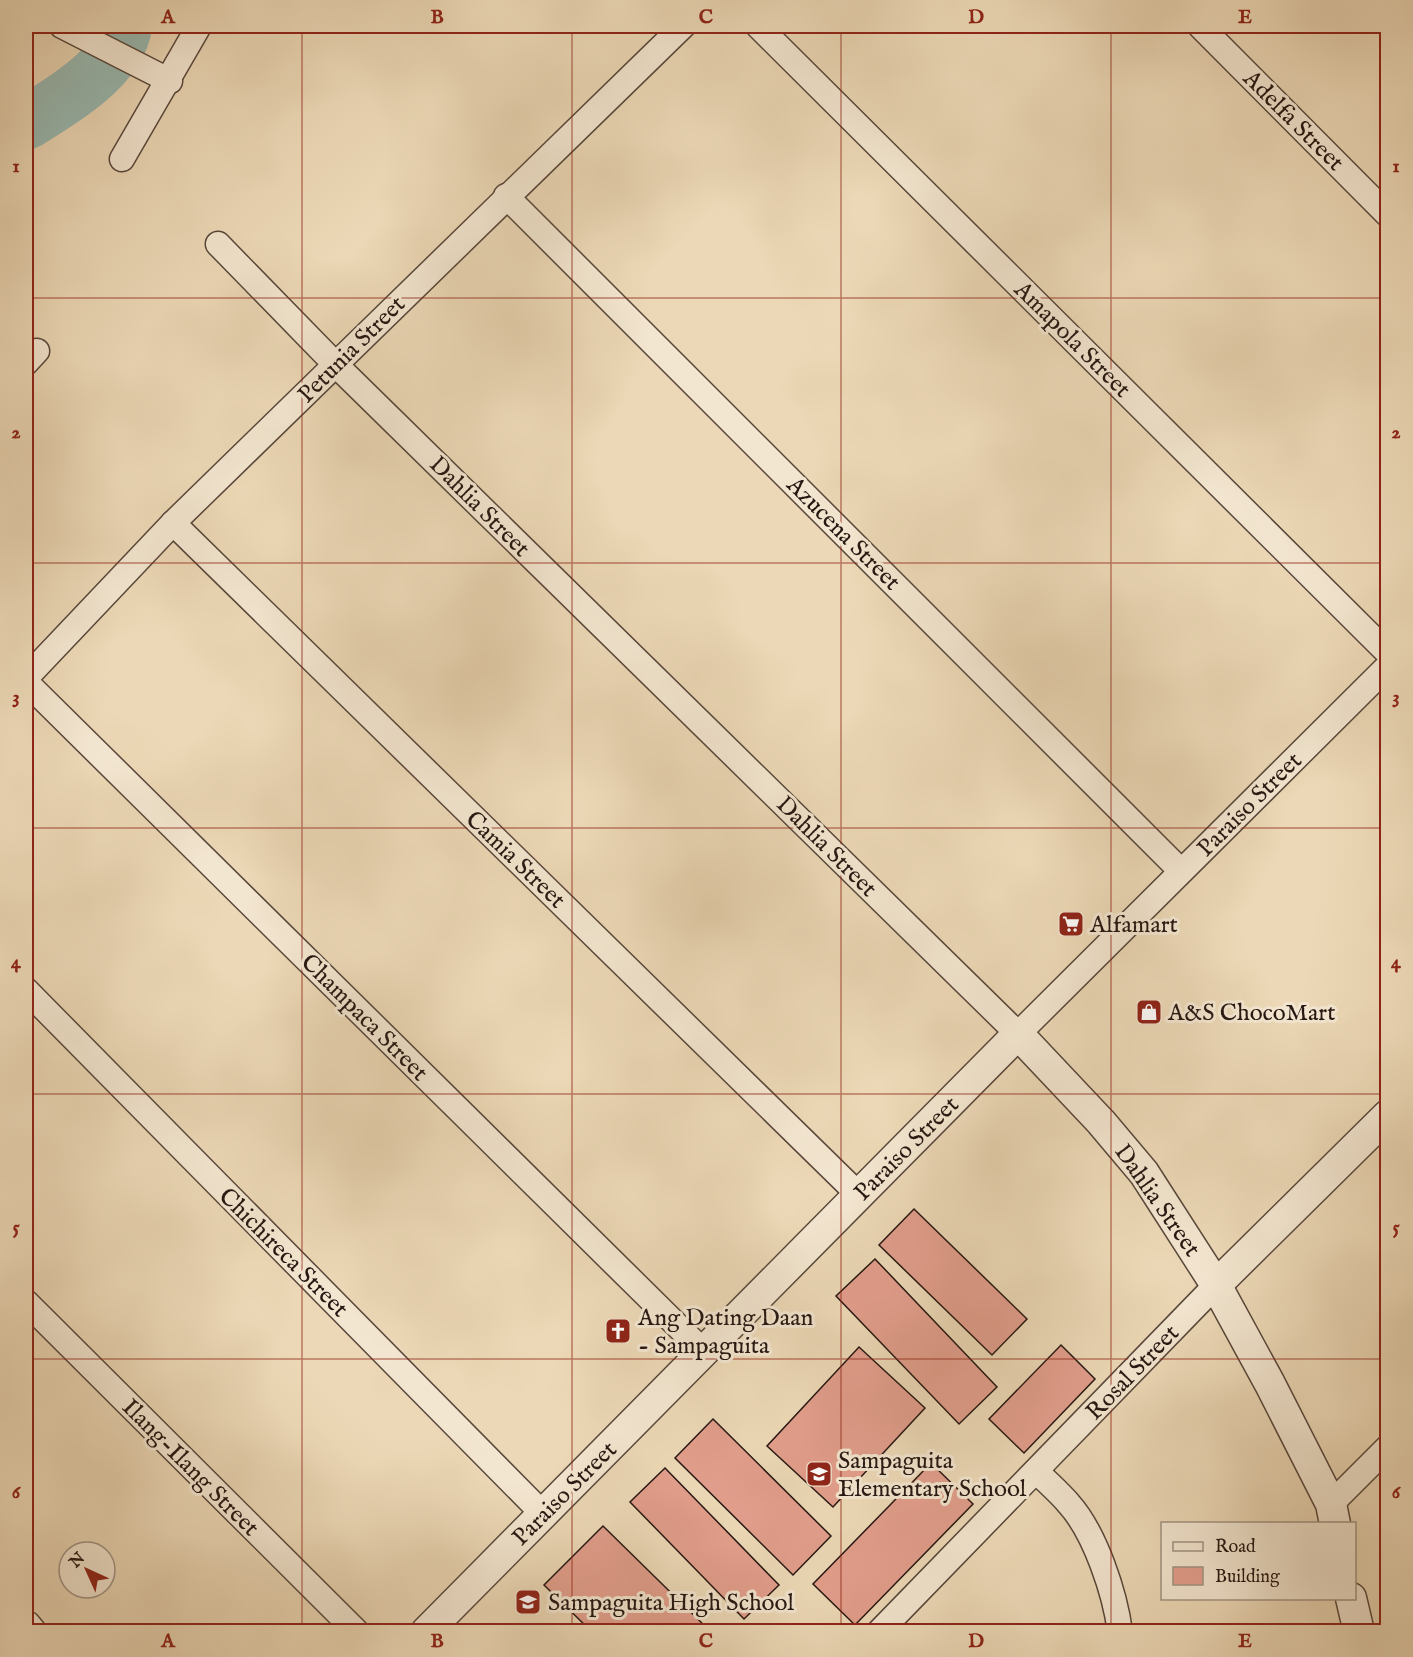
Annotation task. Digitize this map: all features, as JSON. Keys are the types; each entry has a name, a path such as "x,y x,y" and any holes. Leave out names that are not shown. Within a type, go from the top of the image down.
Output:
{"street":[{"path":"62,26 170,81"},
{"path":"122,159 170,81 199,26"},
{"name":"Petunia Street","path":"26,680 173,523 683,26"},
{"name":"Amapola Street","path":"758,26 1388,653"},
{"name":"Adelfa Street","path":"1200,26 1388,215"},
{"name":"Azucena Street","path":"506,196 1181,871"},
{"name":"Dahlia Street","path":"218,244 336,364 1018,1034 1101,1122 1144,1173 1216,1285 1270,1384 1333,1514"},
{"name":"Camia Street","path":"173,523 859,1195"},
{"name":"Paraiso Street","path":"426,1632 1018,1034 1388,666"},
{"name":"Champaca Street","path":"26,680 704,1352"},
{"name":"Chichireca Street","path":"26,990 543,1514"},
{"name":"Rosal Street","path":"879,1632 1216,1285 1388,1115"},
{"name":"Ilang-Ilang Street","path":"26,1302 357,1632"},
{"path":"1333,1514 1388,1447"},
{"path":"1036,1471 1070,1505 1097,1553 1118,1614 1120,1632"},
{"path":"1351,1600 1359,1632"},
{"path":"26,1626 31,1632"}],"building":[{"path":"914,1209 1027,1319 992,1355 879,1245"},
{"path":"875,1259 997,1387 959,1424 836,1296"},
{"path":"1061,1345 1095,1379 1024,1453 989,1419"},
{"path":"859,1347 925,1408 833,1507 767,1446"},
{"path":"713,1419 831,1536 793,1575 675,1458"},
{"path":"931,1463 973,1504 855,1625 813,1584"},
{"path":"665,1468 779,1585 744,1619 630,1502"},
{"path":"603,1526 711,1632 592,1632 544,1585"},
{"path":"528,1624 536,1632 521,1632"}],"waterway":[{"path":"26,123 71,94 100,69 112,56 121,41 125,26"}],"place":[{"name":"Alfamart","path":"1071,924"},
{"name":"A&S ChocoMart","path":"1149,1012"},
{"name":"Ang Dating Daan - Sampaguita","path":"618,1331"},
{"name":"Sampaguita Elementary School","path":"819,1474"},
{"name":"Sampaguita High School","path":"528,1602"}]}
